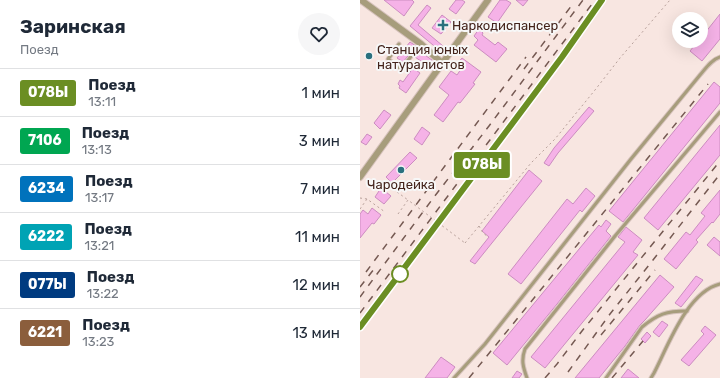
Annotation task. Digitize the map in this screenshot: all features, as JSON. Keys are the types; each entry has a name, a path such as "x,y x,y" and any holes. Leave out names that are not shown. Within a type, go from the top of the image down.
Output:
{"street":[{"path":"361,0 421,44 442,63"},
{"path":"360,177 488,0"}],"lane":[{"path":"399,44 388,59 401,69 421,44"},
{"path":"454,378 485,344 700,75 710,63 720,57"},
{"path":"527,378 522,356 525,349 615,236 720,112"},
{"path":"651,378 682,316 702,293 720,284"},
{"path":"606,378 642,327 661,314 672,311 687,310"}],"path":[{"path":"389,186 465,243 531,163 560,133 596,90 620,58 670,0"},
{"path":"360,198 367,199 385,212"},
{"path":"360,207 367,199"},
{"path":"398,214 408,200"},
{"path":"425,234 445,208"},
{"path":"479,226 483,233 487,236"}],"building":[{"path":"384,0 412,0 414,2 404,16"},
{"path":"456,0 462,0 465,2 456,14 449,9"},
{"path":"500,0 506,0 511,3 497,23 488,17"},
{"path":"516,0 528,0 523,6"},
{"path":"427,5 431,8 418,25 443,46 439,50 410,26"},
{"path":"720,14 720,39 702,61 690,51 692,48 708,48 708,29"},
{"path":"442,15 451,22 441,34 432,28"},
{"path":"479,29 483,33 482,35 495,45 498,42 507,49 496,62 474,45 478,40 474,36"},
{"path":"410,42 416,46 403,62 397,58"},
{"path":"419,51 432,60 428,66 415,57"},
{"path":"462,58 481,72 473,83 475,84 460,103 458,102 443,122 434,115 449,95 439,87 451,71 457,75 461,69 456,65"},
{"path":"413,68 420,73 406,93 399,88 400,86 398,84 400,80 403,82"},
{"path":"714,82 720,87 720,103 623,222 609,211"},
{"path":"589,107 594,111 558,153 549,166 544,163 554,148"},
{"path":"384,110 391,115 380,129 374,123"},
{"path":"720,125 720,155 658,230 644,218"},
{"path":"422,127 430,133 422,145 414,139"},
{"path":"367,134 372,137 366,145 361,142"},
{"path":"410,152 417,158 392,183 386,177"},
{"path":"529,170 542,181 475,264 470,261 489,237 482,231"},
{"path":"381,188 391,196 384,204 375,197"},
{"path":"586,188 595,196 582,212 580,210 521,284 508,274 567,199 573,204"},
{"path":"720,190 720,214 696,240 698,242 676,269 664,259 686,232 690,235 705,216 701,213"},
{"path":"372,208 381,215 374,224 372,223 360,238 360,214 363,210 368,214"},
{"path":"606,220 611,224 606,231 611,236 507,365 493,353 599,225 601,227"},
{"path":"626,227 642,240 633,252 638,255 545,368 531,357 625,242 618,237"},
{"path":"714,237 720,242 720,256 707,245"},
{"path":"660,275 674,287 640,325 599,378 575,378"},
{"path":"696,276 703,280 681,307 675,303"},
{"path":"662,321 668,325 659,337 653,332"},
{"path":"705,326 716,335 689,366 681,360 704,334 701,331"},
{"path":"647,332 651,336 645,343 641,339"},
{"path":"441,357 455,367 447,378 425,378"},
{"path":"628,369 639,378 621,378"},
{"path":"517,371 522,374 519,378 512,378"}],"railway":[{"path":"360,297 583,0"},
{"path":"360,313 595,0"},
{"path":"360,328 562,57 602,0"},
{"path":"524,69 572,5"},
{"path":"366,272 526,57"},
{"path":"469,378 708,84"},
{"path":"545,378 720,161"},
{"path":"568,372 610,314 720,174"},
{"path":"360,287 374,269"},
{"path":"601,335 655,270"},
{"path":"612,378 643,341"}],"train":[{"name":"078Ы","path":"360,327 562,57 602,0"}],"place":[{"name":"Наркодиспансер","path":"443,25"},
{"name":"Станция юных натуралистов","path":"369,56"},
{"name":"Чародейка","path":"401,170"}]}
